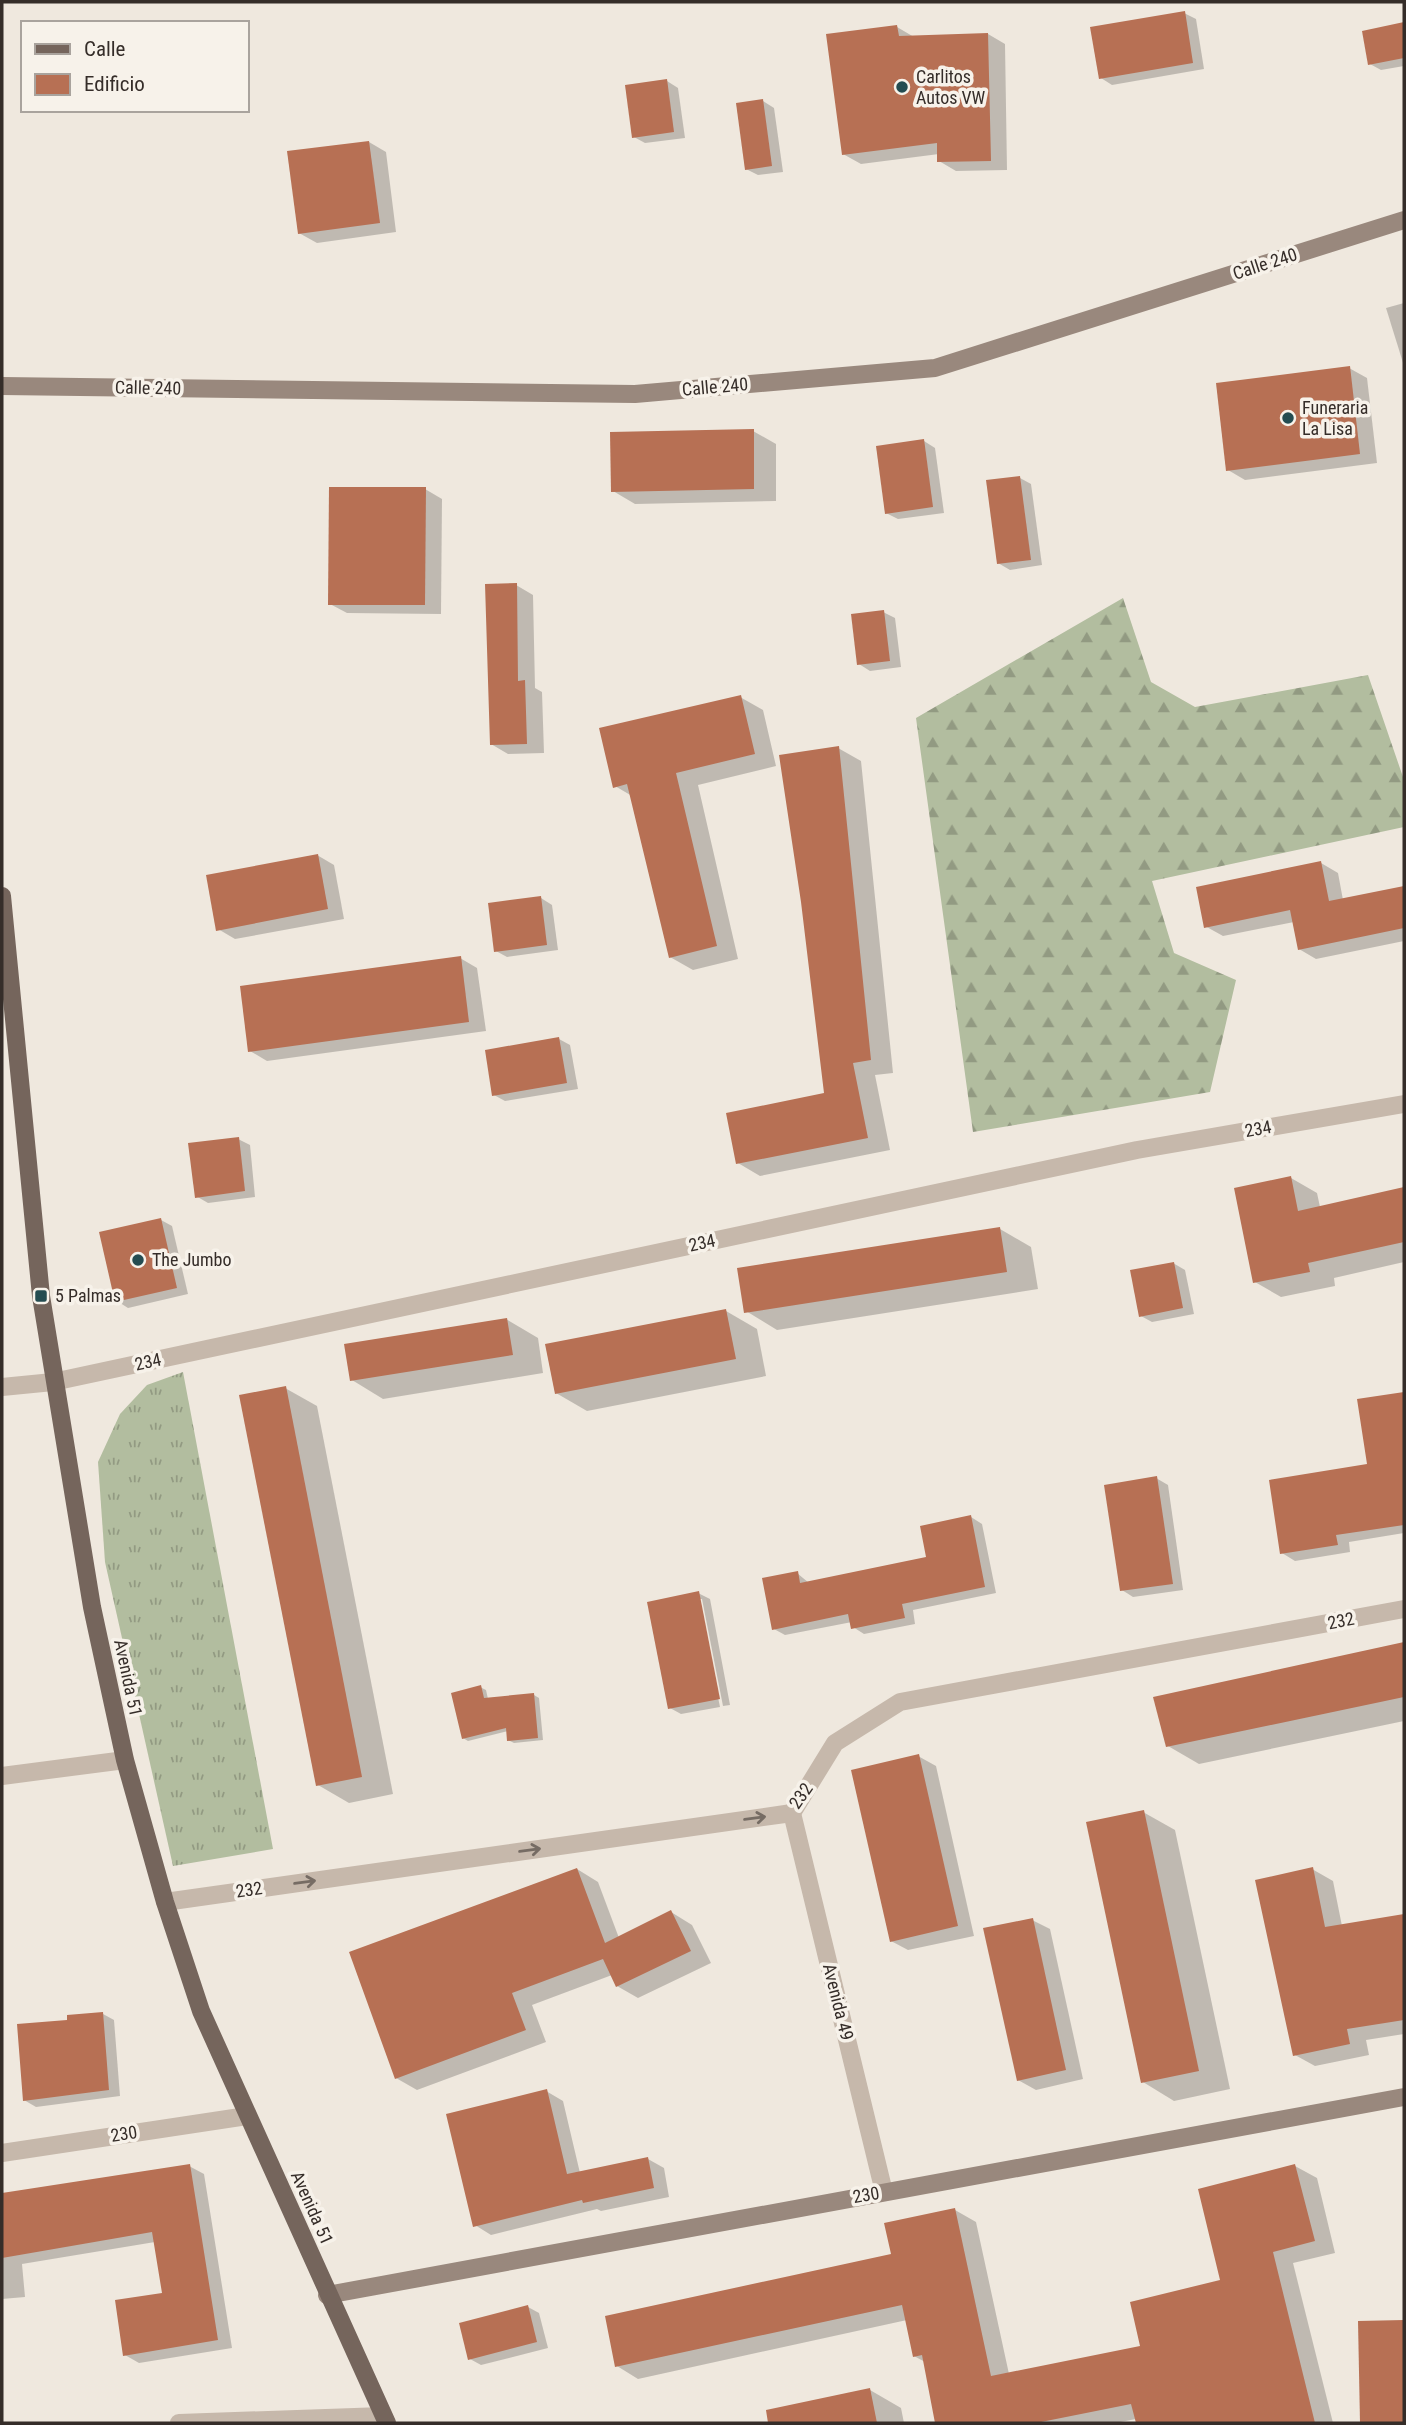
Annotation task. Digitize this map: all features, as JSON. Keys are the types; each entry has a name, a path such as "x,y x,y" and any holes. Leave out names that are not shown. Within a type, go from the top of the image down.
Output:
{"main road":[{"name":"Avenida 51","path":"2,896 8,1017 53,1382 92,1607 125,1760 164,1902 201,2011 385,2420"}],"street":[{"name":"Calle 240","path":"2,386 635,394 935,369 1404,219"},
{"name":"234","path":"2,1387 53,1382 1137,1150 1404,1104"},
{"name":"232","path":"164,1902 792,1813 835,1743 900,1702 1404,1609"},
{"path":"2,1776 125,1760"},
{"name":"Avenida 49","path":"792,1813 884,2192"},
{"name":"230","path":"327,2295 1404,2097"},
{"name":"230","path":"2,2153 247,2116"},
{"path":"179,2423 385,2420"}],"green space":[{"path":"1123,598 1151,682 1195,707 1368,675 1404,780 1404,827 1152,881 1174,953 1236,980 1210,1092 973,1132 916,718"},
{"path":"183,1372 273,1849 173,1866 105,1562 98,1462 120,1414 147,1385"}],"building":[{"path":"1185,11 1193,63 1099,79 1090,27"},
{"path":"1404,22 1404,58 1368,65 1362,31"},
{"path":"897,25 899,36 988,33 991,161 937,162 937,143 842,155 826,34"},
{"path":"667,79 674,132 632,138 625,85"},
{"path":"763,99 772,166 745,170 736,103"},
{"path":"369,141 380,223 298,234 287,151"},
{"name":"Funeraria La Lisa","path":"1350,366 1360,454 1226,471 1216,383"},
{"path":"754,429 754,489 611,492 610,432"},
{"path":"924,439 933,507 885,514 876,446"},
{"path":"1020,476 1031,560 997,564 986,480"},
{"path":"329,487 426,487 425,605 328,605"},
{"path":"517,583 518,681 525,680 527,744 490,745 485,584"},
{"path":"884,610 890,661 857,665 851,614"},
{"path":"741,695 755,754 676,773 717,946 669,958 627,784 613,788 599,728"},
{"path":"839,746 871,1060 853,1063 868,1138 736,1164 726,1113 824,1093 801,902 779,755"},
{"path":"318,854 328,909 216,931 206,875"},
{"path":"1321,861 1329,901 1404,886 1404,928 1298,950 1290,910 1204,928 1196,887"},
{"path":"541,896 547,945 494,952 488,903"},
{"path":"461,956 469,1022 248,1052 240,986"},
{"path":"559,1037 567,1083 492,1096 485,1050"},
{"path":"239,1137 245,1191 195,1198 188,1143"},
{"path":"1291,1176 1298,1211 1404,1187 1404,1242 1308,1263 1310,1272 1253,1283 1234,1188"},
{"name":"The Jumbo","path":"161,1218 177,1288 115,1302 99,1232"},
{"path":"1000,1227 1007,1272 744,1313 737,1268"},
{"path":"1174,1262 1183,1308 1139,1317 1130,1270"},
{"path":"726,1309 736,1359 555,1394 545,1344"},
{"path":"507,1318 513,1355 350,1381 344,1344"},
{"path":"286,1386 362,1777 316,1786 239,1395"},
{"path":"1404,1392 1404,1525 1336,1535 1338,1545 1280,1554 1269,1480 1367,1464 1357,1399"},
{"path":"1157,1476 1173,1584 1120,1591 1104,1485"},
{"path":"971,1515 985,1587 902,1604 905,1618 851,1629 848,1614 772,1630 762,1578 798,1571 800,1583 926,1557 920,1526"},
{"path":"699,1591 720,1699 668,1709 647,1602"},
{"path":"1404,1642 1404,1697 1166,1747 1153,1697"},
{"path":"481,1685 484,1698 534,1693 538,1738 507,1741 506,1728 462,1739 451,1693"},
{"path":"919,1754 958,1926 890,1942 851,1770"},
{"path":"1144,1810 1199,2071 1141,2083 1086,1822"},
{"path":"1313,1867 1325,1927 1404,1914 1404,2020 1347,2029 1350,2044 1293,2056 1255,1880"},
{"path":"577,1868 605,1943 671,1910 691,1951 616,1987 603,1959 512,1993 526,2030 395,2079 349,1952"},
{"path":"1033,1918 1066,2070 1017,2081 983,1928"},
{"path":"103,2012 109,2090 23,2101 17,2024 67,2020 67,2015"},
{"path":"547,2089 567,2174 648,2157 654,2188 583,2203 582,2200 473,2227 446,2114"},
{"path":"190,2164 218,2340 123,2356 115,2300 162,2293 152,2232 2,2258 2,2193"},
{"path":"1295,2164 1315,2241 1273,2252 1315,2423 1136,2423 1131,2404 1036,2423 935,2423 922,2355 913,2357 902,2305 615,2367 605,2316 891,2254 884,2223 955,2208 991,2376 1140,2346 1130,2302 1220,2280 1198,2189"},
{"path":"528,2305 537,2342 468,2360 459,2323"},
{"path":"1404,2320 1404,2423 1360,2423 1358,2321"},
{"path":"870,2388 877,2423 768,2423 766,2410"}],"place":[{"name":"Carlitos Autos VW","path":"902,87"},
{"name":"Funeraria La Lisa","path":"1288,418"},
{"name":"The Jumbo","path":"138,1260"},
{"name":"5 Palmas","path":"41,1296"}]}
